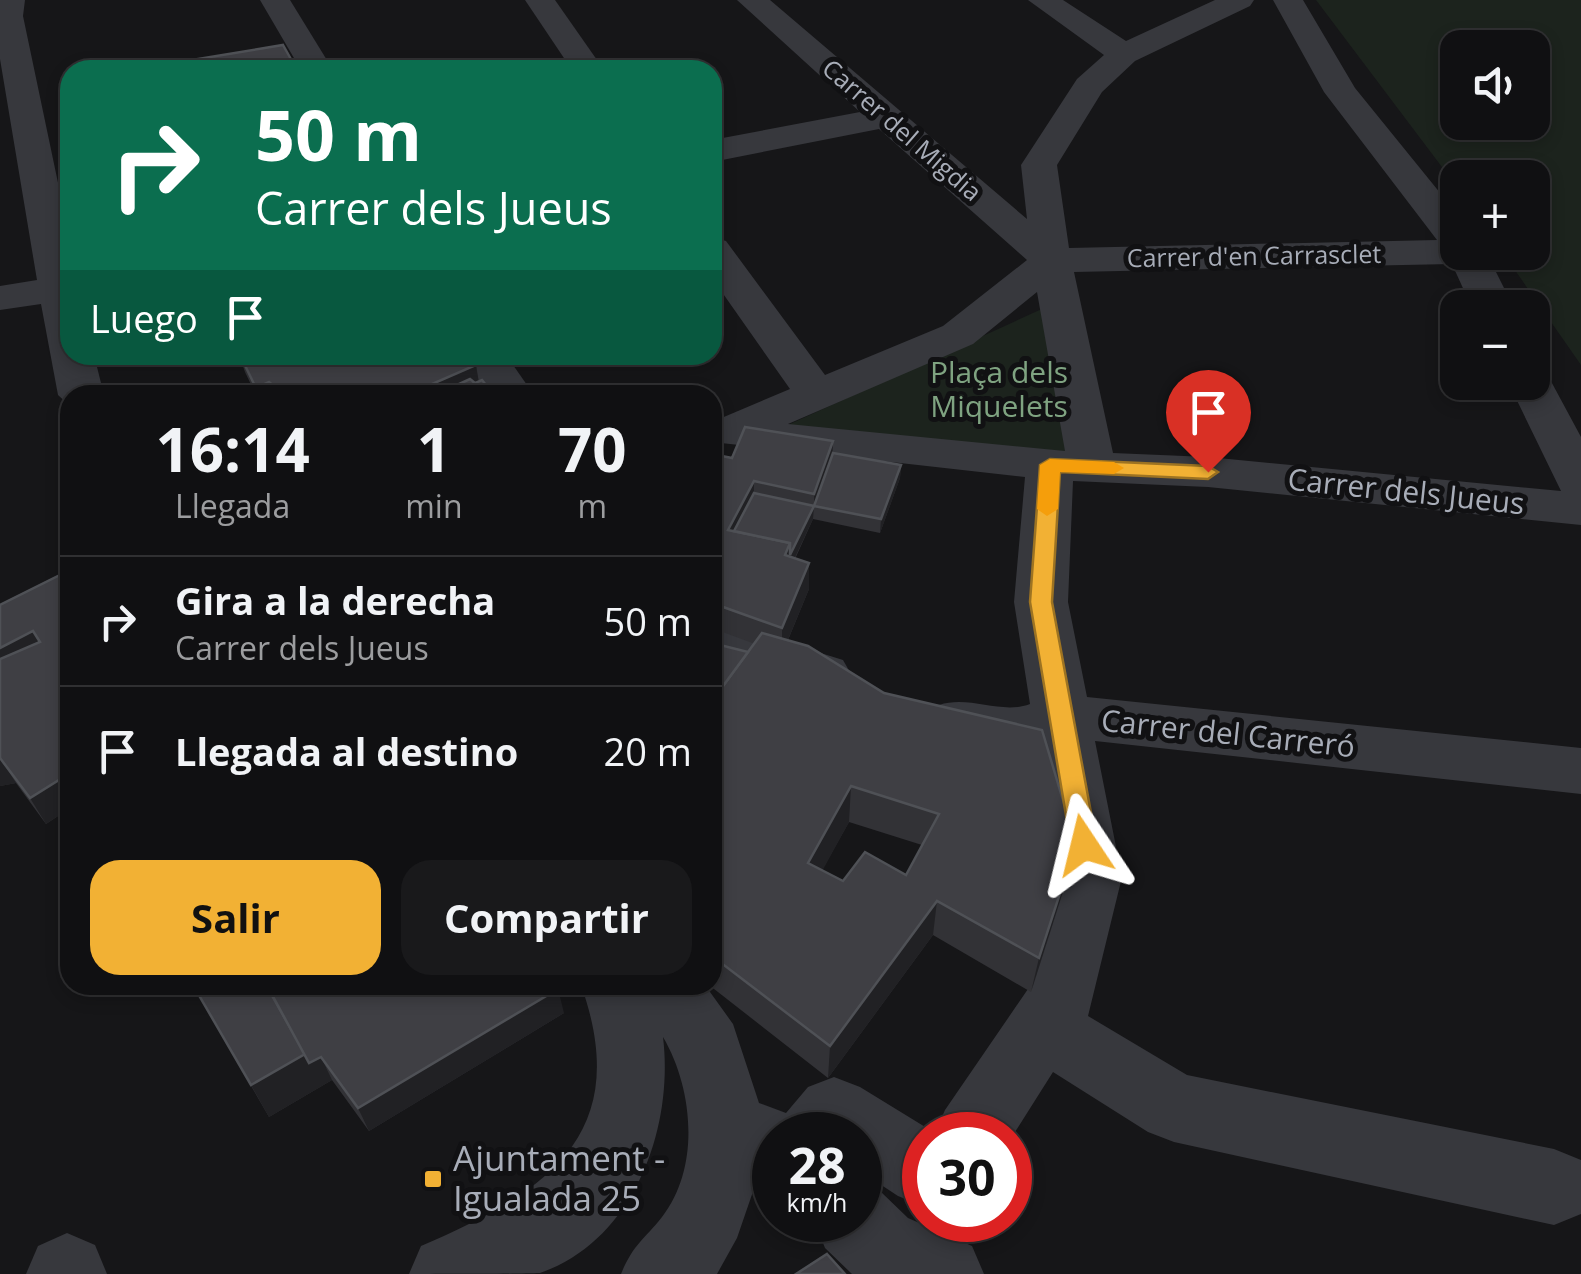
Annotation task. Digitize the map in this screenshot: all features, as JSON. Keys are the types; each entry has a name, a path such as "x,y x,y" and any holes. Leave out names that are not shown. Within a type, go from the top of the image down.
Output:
{"street":[{"path":"275,0 310,60"},
{"path":"540,0 581,60"},
{"name":"Carrer del Migdia","path":"752,0 1052,260"},
{"path":"1043,0 1124,54"},
{"path":"986,1112 1060,1001 1090,877 1041,602 1071,466 1039,165 1089,86 1124,54 1239,0"},
{"path":"1288,0 1340,92 1440,219"},
{"path":"6,11 60,269"},
{"path":"722,148 887,118"},
{"name":"Carrer d'en Carrasclet","path":"1052,260 1440,252"},
{"path":"722,435 958,335 1052,260"},
{"path":"722,263 816,394"},
{"path":"0,298 60,289"},
{"path":"1539,400 1581,484"},
{"path":"722,435 1071,466"},
{"name":"Carrer dels Jueus","path":"1071,466 1208,472 1581,509"},
{"name":"Carrer del Carreró","path":"722,641 806,665 888,703 1020,731 1061,716 1581,770"},
{"path":"449,1274 508,1250 566,1214 614,1158 630,1113 629,1038 618,995"},
{"path":"661,1274 673,1265 714,1207 751,1140 710,1044 671,995"},
{"path":"1043,1026 1174,1107 1554,1188"},
{"path":"876,1242 944,1274"}],"green space":[{"path":"1316,0 1581,0 1581,365 1550,320 1550,290 1529,290 1515,270 1550,270 1550,160 1440,160 1440,164"},
{"name":"Plaça dels Miquelets","path":"1044,308 1068,453 777,430"}],"building":[{"path":"283,45 291,60 198,60"},
{"path":"245,365 476,365 430,385 255,385"},
{"path":"745,427 833,441 814,494 754,481 728,530 790,543 785,555 809,563 782,628 722,607 722,456 732,458"},
{"path":"833,453 901,465 881,519 814,506"},
{"path":"754,493 814,506 790,555 790,543 734,531"},
{"path":"60,575 60,779 30,798 0,758 0,659 40,642 33,631 0,648 0,605"},
{"path":"762,633 808,646 884,693 1042,730 1076,844 1039,958 937,901 830,1046 722,964 722,687","holes":["851,786 939,814 906,875 865,852 843,881 808,863"]},
{"path":"722,646 748,652 722,687"},
{"path":"199,995 272,995 305,1054 251,1085"},
{"path":"272,995 548,995 358,1108 321,1057 309,1063"},
{"path":"827,1254 845,1274 796,1274"}],"slow traffic":[{"path":"1047,509 1050,465 1114,468"}],"place":[{"name":"Ajuntament - Igualada 25","path":"433,1179"}],"route":[{"path":"1084,845 1041,602 1050,465 1208,472"}]}
